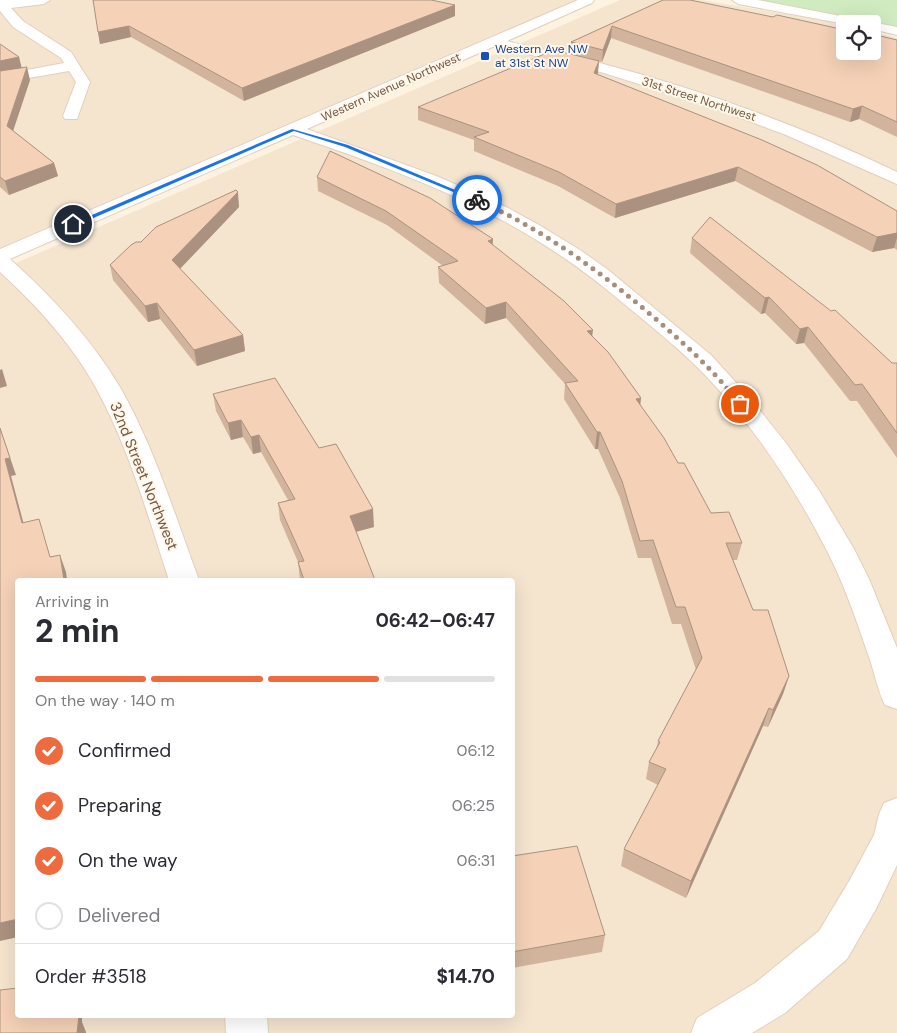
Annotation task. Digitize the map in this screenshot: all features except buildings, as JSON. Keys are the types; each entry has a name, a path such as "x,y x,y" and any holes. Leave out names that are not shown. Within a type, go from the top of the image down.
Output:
{"street":[{"path":"1,5 44,0"},
{"name":"Western Avenue Northwest","path":"0,256 588,0"},
{"path":"738,0 836,19"},
{"path":"1,5 18,24 66,55 74,66 84,82 71,116"},
{"path":"881,28 897,31"},
{"name":"31st Street Northwest","path":"494,42 607,69 690,94 815,140 897,179"},
{"path":"0,79 74,66"},
{"path":"293,130 346,146 425,178 517,220 566,248 598,272 692,351 723,382 749,414 784,461 824,521 852,573 892,674 897,696"},
{"name":"32nd Street Northwest","path":"0,261 21,279 72,338 98,372 119,408 146,473 183,578"},
{"path":"712,1033 770,998 833,945 862,896 892,836 897,814"},
{"path":"246,1018 248,1033"}],"shaded area":[{"path":"0,0 578,0 0,248"},
{"path":"620,0 701,0 836,23 836,60 881,60 881,34 897,38 897,1033 0,1033 0,270"}],"green space":[{"path":"756,0 897,0 897,28 881,25 881,15 836,16"}],"way so far":[{"path":"477,200 501,211 566,248 598,272 692,351 723,382 740,404"}],"place":[{"name":"Western Ave NW at 31st St NW","path":"485,56"}],"route":[{"path":"73,224 293,130 346,146 477,200"}]}
